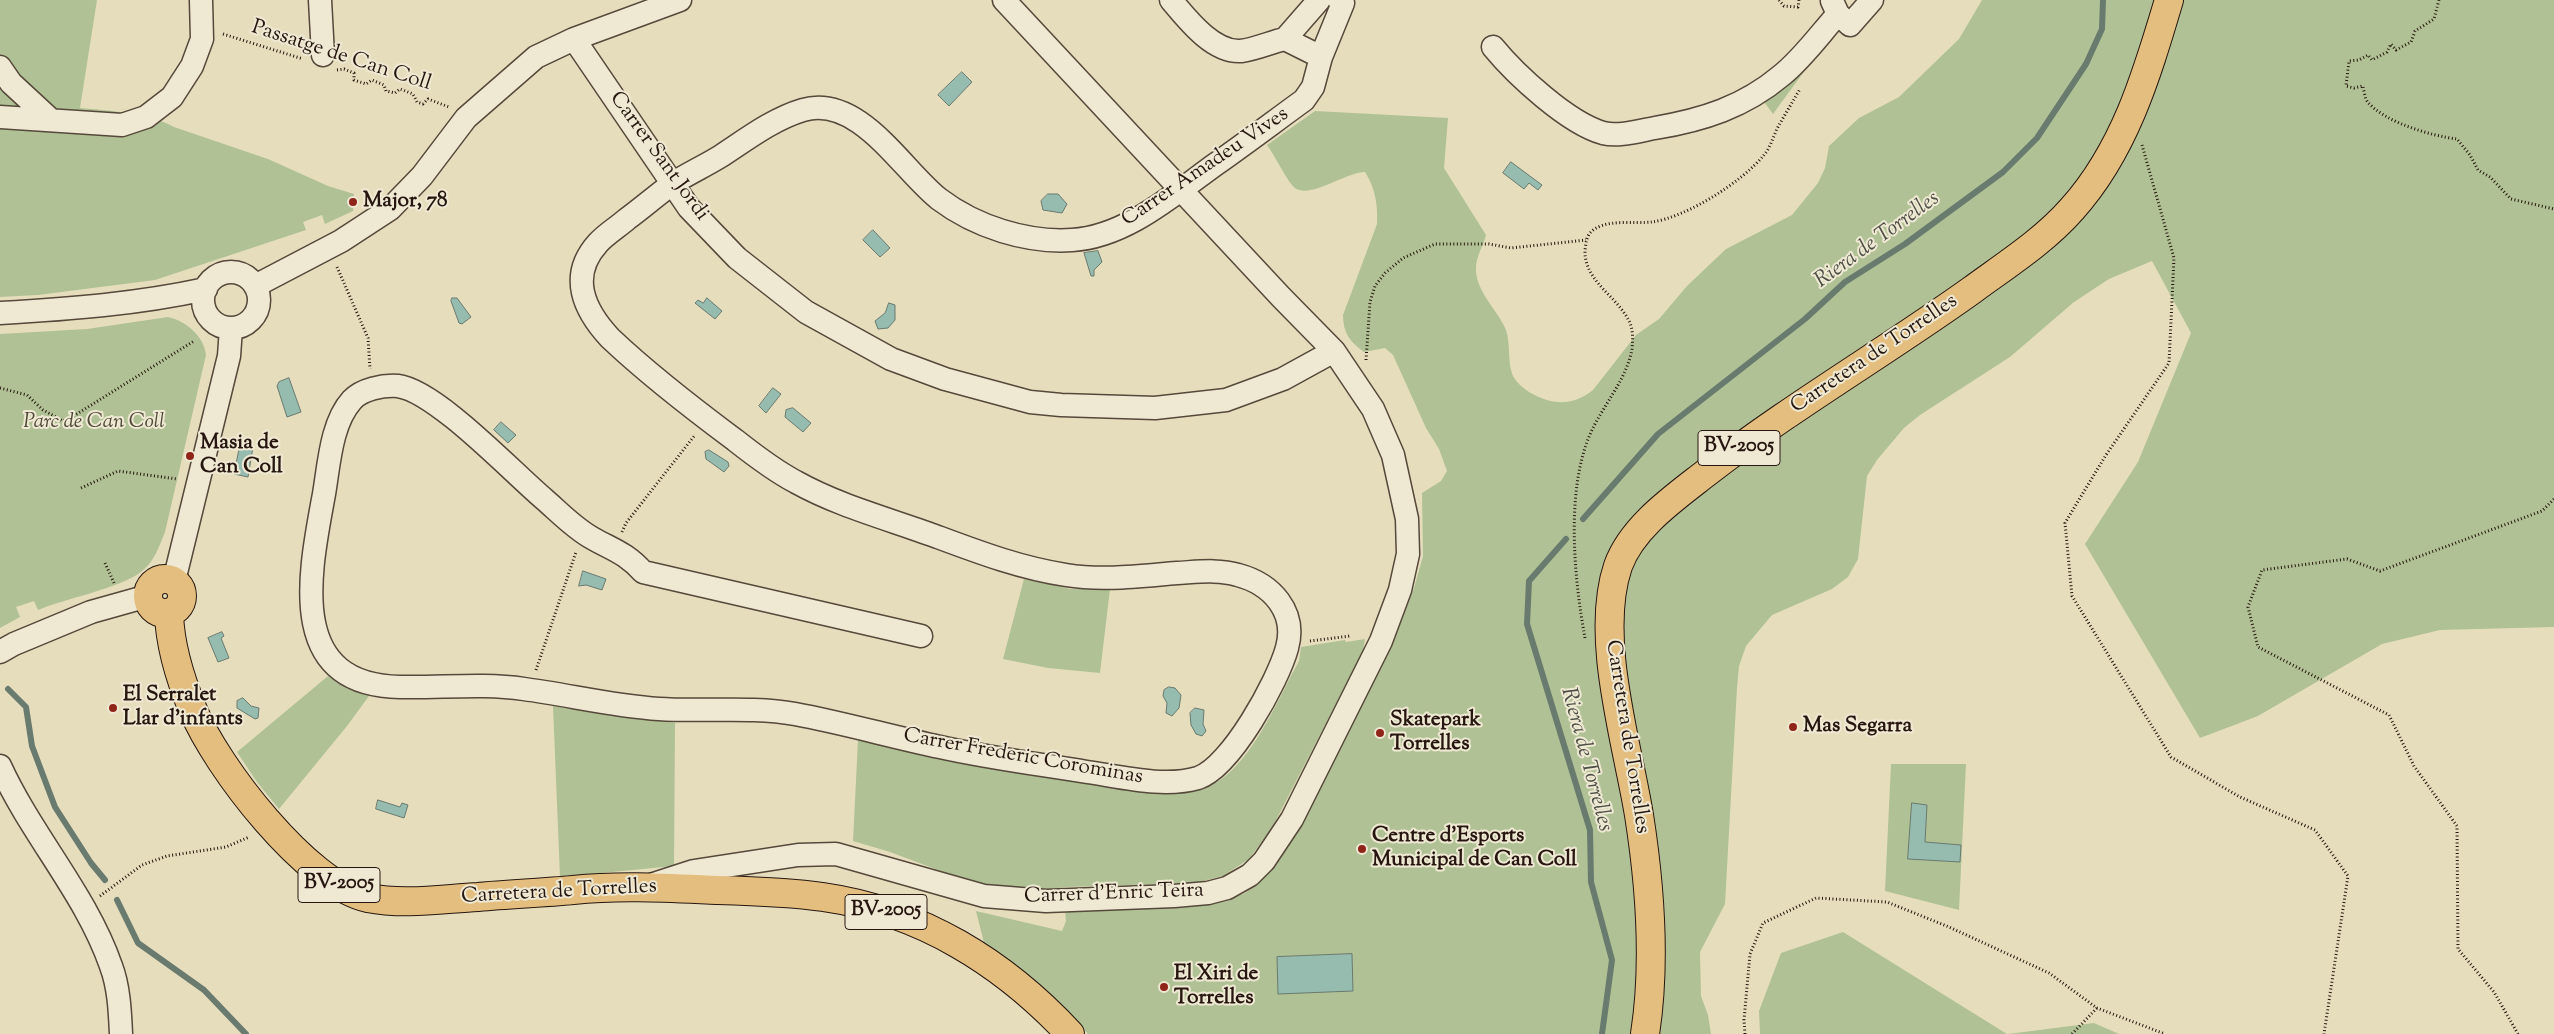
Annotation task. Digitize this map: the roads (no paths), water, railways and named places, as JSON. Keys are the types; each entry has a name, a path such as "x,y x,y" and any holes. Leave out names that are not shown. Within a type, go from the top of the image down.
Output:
{"main road":[{"name":"Carretera de Torrelles","path":"1645,1034 1650,964 1644,857 1639,816 1610,653 1609,603 1619,563 1627,547 1668,504 1748,440 1941,312 2049,231 2071,211 2096,180 2117,146 2133,109 2169,0"},
{"path":"162,579 174,581 182,590 183,596 179,608 169,614 154,610 148,596 152,585 162,579"},
{"name":"Carretera de Torrelles","path":"169,614 169,626 177,660 193,710 220,759 274,829 333,882 363,897 382,900 426,901 582,889 643,887 771,892 822,897 874,908 934,929 980,956 1048,1010 1070,1034"}],"street":[{"path":"0,117 122,125 146,117 161,108 180,87 198,51 203,30 201,0"},
{"path":"320,0 320,61"},
{"path":"255,286 341,240 390,209 422,176 466,118 536,57 574,39 680,0"},
{"name":"Carrer d'Enric Teira","path":"643,887 694,871 798,855 836,854 984,896 1046,901 1208,893 1227,888 1250,875 1264,861 1292,819 1381,642 1400,590 1408,554 1407,519 1393,455 1374,408 1334,351 1180,190 1004,0"},
{"path":"1171,0 1214,43 1227,49 1239,51 1286,39 1319,0"},
{"name":"Carrer Amadeu Vives","path":"673,184 768,125 804,110 821,108 843,114 862,124 880,138 940,199 972,218 1010,234 1046,240 1073,240 1102,235 1130,222 1180,190 1304,100 1313,87 1322,57 1343,4 1339,0"},
{"path":"1493,47 1515,71 1566,113 1601,132 1619,134 1692,122 1724,112 1748,100 1784,74 1835,7 1850,25 1872,0"},
{"name":"Carrer Sant Jordi","path":"574,39 689,208 737,258 806,312 891,359 997,395 1061,406 1155,408 1226,400 1252,392 1283,379 1334,351"},
{"path":"1286,39 1322,57"},
{"path":"0,67 11,83 51,120"},
{"name":"Carrer Frederic Corominas","path":"673,184 598,242 583,264 581,287 586,305 598,325 610,338 714,425 792,480 816,492 1024,567 1095,578 1209,571 1238,574 1268,588 1285,608 1289,644 1279,671 1227,758 1209,774 1189,780 1173,781 1130,778 965,752 791,713 666,710 620,706 507,687 403,687 368,683 352,676 329,659 314,630 310,599 314,555 334,441 348,405 363,391 399,386 421,394 435,404 584,534 629,556 643,572 921,636"},
{"path":"229,272 239,274 255,286 259,295 259,305 256,314 241,327 231,328 214,322 208,316 203,298 211,281 229,272"},
{"path":"0,313 97,308 164,298 206,289"},
{"path":"174,581 229,356 231,328"},
{"path":"0,652 14,644 91,612 122,601 148,596"},
{"path":"0,766 26,816 86,910 112,968 120,1014 121,1034"}],"water":[{"path":"962,72 972,82 949,106 938,95"},
{"path":"1511,162 1542,185 1538,190 1529,183 1524,189 1503,173"},
{"path":"1048,194 1058,194 1067,204 1062,213 1043,210 1041,201"},
{"path":"873,230 890,248 880,257 863,240"},
{"path":"1098,251 1102,262 1094,270 1094,276 1091,276 1084,253"},
{"path":"452,298 457,298 471,317 462,324 459,323 451,301"},
{"path":"707,298 722,311 715,319 695,303 698,300 703,303"},
{"path":"889,303 895,305 895,320 888,328 878,329 875,321 885,313"},
{"path":"289,378 301,412 287,417 277,386 279,382"},
{"path":"773,388 781,394 766,413 759,406"},
{"path":"793,408 811,423 803,432 785,417 786,410"},
{"path":"501,422 516,435 508,443 494,430"},
{"path":"243,440 250,441 253,447 248,477 234,474 240,444"},
{"path":"709,450 728,462 729,466 724,472 706,459 705,452"},
{"path":"583,571 606,579 602,590 586,585 579,586"},
{"path":"222,632 224,636 221,638 229,658 218,662 208,638"},
{"path":"1169,687 1175,688 1181,695 1179,708 1172,716 1166,713 1167,703 1163,696 1164,690"},
{"path":"243,698 251,706 259,708 258,718 255,719 237,708 237,701"},
{"path":"1195,708 1204,710 1203,724 1206,731 1202,736 1196,734 1191,725 1190,713"},
{"path":"378,800 400,807 402,803 408,805 404,818 376,809"},
{"path":"1912,803 1927,805 1925,842 1961,845 1960,862 1908,859"},
{"path":"1352,954 1353,991 1278,994 1277,957"}],"waterway":[{"name":"Riera de Torrelles","path":"1583,519 1658,434 1805,319 1845,282 1905,244 2003,172 2037,138 2086,64 2102,29 2103,0"},
{"name":"Riera de Torrelles","path":"1566,539 1529,581 1527,624 1590,830 1591,882 1612,960 1602,1034"},
{"name":"Riera de Torrelles","path":"8,689 26,707 32,746 55,807 91,863 105,880"},
{"name":"Riera de Torrelles","path":"117,900 138,943 204,990 246,1034"}],"place":[{"name":"Major, 78","path":"353,202"},
{"name":"Masia de Can Coll","path":"190,456"},
{"name":"El Serralet Llar d'infants","path":"113,708"},
{"name":"Mas Segarra","path":"1793,727"},
{"name":"Skatepark Torrelles","path":"1380,733"},
{"name":"Centre d'Esports Municipal de Can Coll","path":"1362,849"},
{"name":"El Xiri de Torrelles","path":"1164,987"}],"park label":[{"name":"Parc de Can Coll","path":"94,423"}]}
